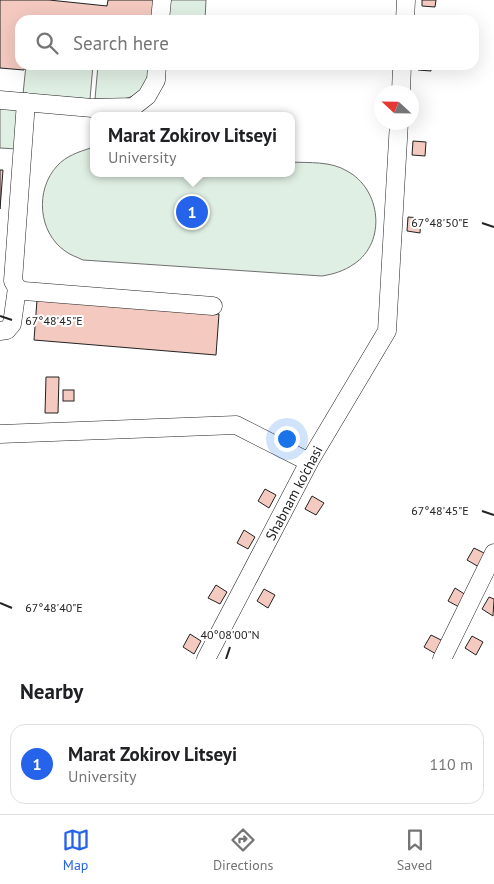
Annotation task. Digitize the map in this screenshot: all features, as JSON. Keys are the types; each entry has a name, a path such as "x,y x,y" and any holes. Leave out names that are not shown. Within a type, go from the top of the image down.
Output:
{"street":[{"path":"160,15 162,0"},
{"path":"405,15 406,0"},
{"path":"0,100 92,108 133,107 146,96 156,80 157,70"},
{"path":"401,85 402,70"},
{"path":"26,102 13,281 17,288 24,291 213,306"},
{"name":"Shabnam ko'chasi","path":"206,659 309,462 387,331 399,130"},
{"path":"0,332 7,330 12,324 17,288"},
{"path":"0,434 236,425 309,462"},
{"path":"442,659 494,553"}],"green space":[{"path":"166,0 206,0 205,15 165,15"},
{"path":"25,70 93,70 90,99 23,94"},
{"path":"98,70 148,70 147,79 142,88 131,97 117,100 95,99"},
{"path":"0,102 21,103 17,149 0,148"},
{"path":"90,148 90,177 295,177 295,162 320,163 341,168 358,179 367,190 373,203 376,216 372,243 365,254 354,264 339,272 322,276 83,260 71,255 56,243 49,233 43,210 45,187 50,176 57,166 68,157"}],"building":[{"path":"0,0 49,0 107,6 108,0 154,0 152,15 15,15 15,69 0,68"},
{"path":"422,0 436,0 435,7 422,6"},
{"path":"413,141 426,142 425,156 412,155"},
{"path":"0,170 3,170 0,209"},
{"path":"408,217 421,218 420,233 407,231"},
{"path":"37,300 219,314 216,355 34,340"},
{"path":"46,377 59,377 58,413 45,413"},
{"path":"63,390 74,390 74,401 63,401"},
{"path":"265,489 276,495 269,508 258,501"},
{"path":"312,496 324,503 316,515 305,509"},
{"path":"244,530 255,537 248,549 237,543"},
{"path":"474,548 486,554 479,567 467,560"},
{"path":"216,585 227,592 220,604 208,598"},
{"path":"455,588 466,595 459,607 448,601"},
{"path":"264,589 275,595 268,608 257,601"},
{"path":"489,597 494,599 493,616 482,609"},
{"path":"190,634 201,641 194,654 183,647"},
{"path":"431,635 443,641 436,654 424,647"},
{"path":"472,636 483,642 476,655 465,648"}],"place":[{"name":"Marat Zokirov Litseyi","path":"192,212"}]}
